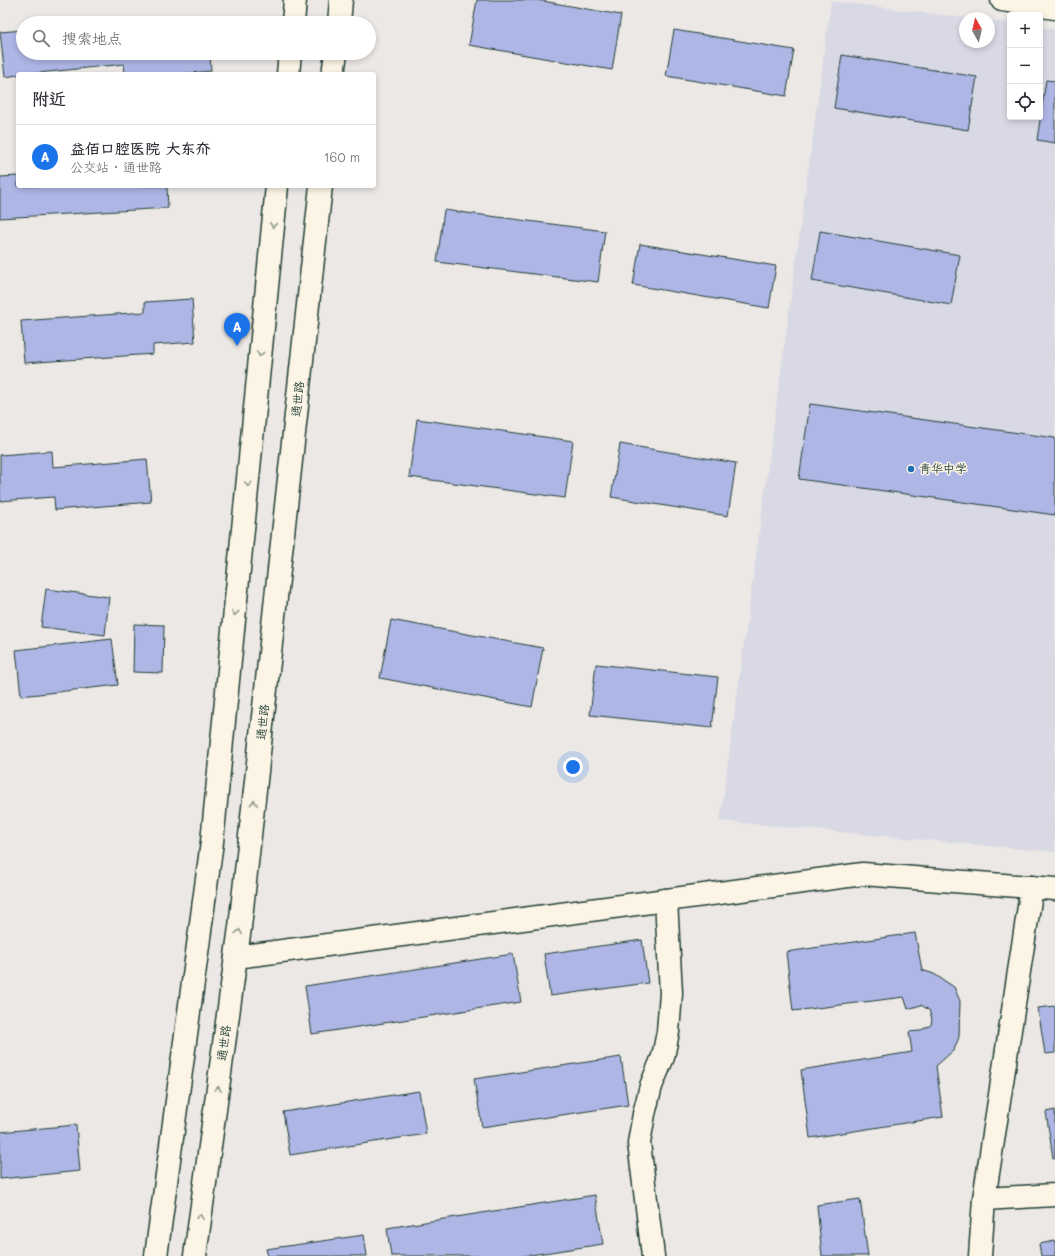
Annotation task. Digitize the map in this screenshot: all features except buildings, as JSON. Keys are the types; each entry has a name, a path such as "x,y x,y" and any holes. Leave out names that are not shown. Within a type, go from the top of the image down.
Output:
{"main road":[{"path":"294,16 295,0"},
{"path":"340,16 341,0"},
{"path":"1002,0 1055,8"},
{"path":"288,72 289,60"},
{"path":"333,72 335,60"},
{"path":"156,1256 212,842 277,188"},
{"name":"通世路","path":"195,1256 236,957 321,188"},
{"path":"236,957 863,874 1055,889"},
{"path":"980,1256 984,1199 1032,887"},
{"path":"653,1256 639,1143 651,1086 663,1057 668,1032 671,993 666,900"},
{"path":"984,1199 1055,1195"}],"shaded area":[{"name":"青华中学","path":"831,1 959,17 959,48 995,48 995,22 1007,23 1007,120 1043,120 1043,27 1055,29 1055,852 720,821"}],"place":[{"name":"益佰口腔医院 大东夼","path":"237,346"},
{"name":"青华中学","path":"911,469"}]}
